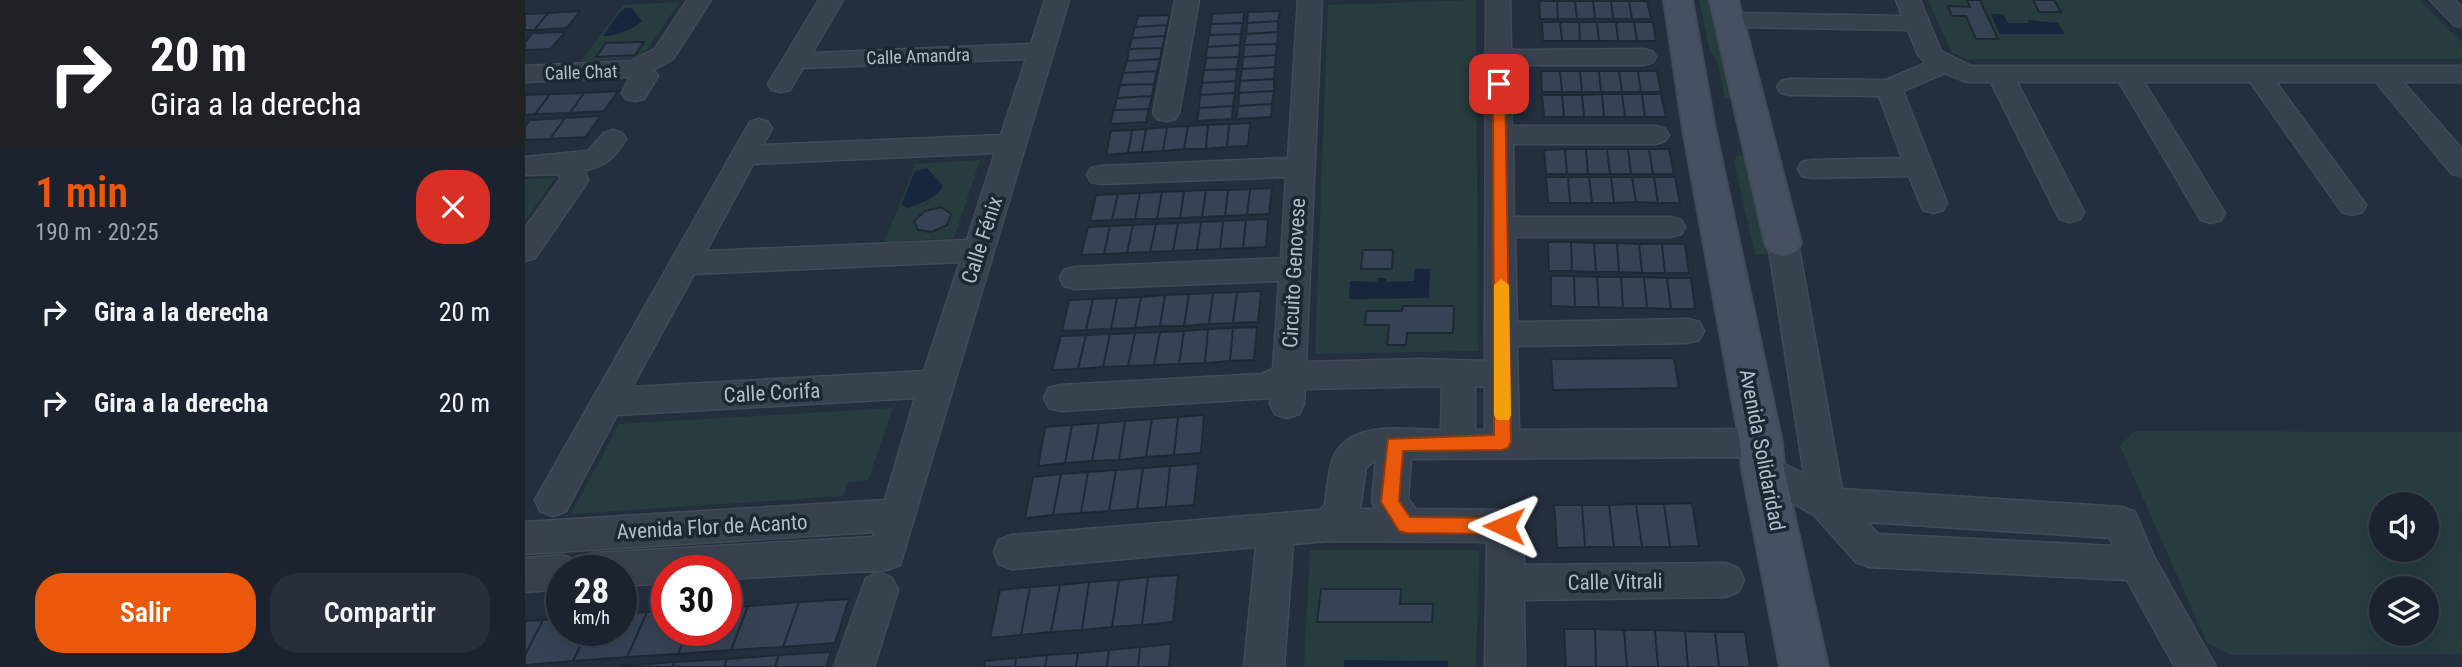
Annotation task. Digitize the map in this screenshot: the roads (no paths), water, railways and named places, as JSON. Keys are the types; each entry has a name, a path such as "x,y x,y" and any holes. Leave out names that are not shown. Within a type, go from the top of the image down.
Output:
{"main road":[{"name":"Avenida Solidaridad","path":"1678,0 1719,233 1804,667"},
{"path":"1726,7 1783,243"},
{"name":"Avenida Solidaridad","path":"1719,233 1728,215 1717,166 1720,155 1723,145 1752,117"}],"street":[{"name":"Calle Chat","path":"525,74 636,81 664,54 699,0"},
{"path":"781,84 831,0"},
{"name":"Calle Fénix","path":"854,667 936,384 1057,0"},
{"path":"1166,113 1187,0"},
{"name":"Circuito Genovese","path":"1310,0 1288,390 1459,373 1502,374"},
{"path":"1498,0 1502,442"},
{"path":"1726,7 1912,9 1930,55 1967,74 2462,74"},
{"name":"Calle Amandra","path":"795,61 1042,51"},
{"path":"1499,58 1644,57"},
{"path":"1790,87 1889,88 1944,64"},
{"path":"2000,74 2070,212"},
{"path":"2127,74 2211,213"},
{"path":"2257,74 2352,205"},
{"path":"2383,74 2462,167"},
{"path":"1889,88 1933,204"},
{"path":"1499,135 1656,135"},
{"path":"525,166 570,164 597,159 613,139"},
{"path":"553,500 752,141 1013,143"},
{"path":"525,250 573,180 570,164"},
{"path":"1101,175 1300,167"},
{"path":"1812,169 1919,167"},
{"path":"1500,227 1671,227"},
{"path":"1783,243 1827,504"},
{"path":"685,263 979,250"},
{"path":"1075,278 1293,269"},
{"path":"1503,334 1688,331"},
{"path":"1458,442 1459,373"},
{"name":"Calle Corifa","path":"609,402 936,384"},
{"path":"1061,398 1264,387 1288,390"},
{"path":"1458,442 1762,456 1827,504 2122,523 2138,564 2196,667"},
{"path":"1337,514 1349,462 1367,445 1458,442 1709,443 1695,443 1681,443 1667,443 1654,443 1458,442"},
{"path":"1395,444 1398,514"},
{"path":"1012,552 1276,529 1337,514 1398,514 1504,526 1505,667"},
{"name":"Avenida Flor de Acanto","path":"525,538 899,515"},
{"path":"1264,667 1276,529"},
{"name":"Avenida Flor de Acanto","path":"637,570 883,572"},
{"path":"525,575 546,573"},
{"name":"Calle Vitrali","path":"1504,583 1725,580"}],"water":[{"path":"632,8 642,21 624,32 603,36 621,11"},
{"path":"1991,14 2003,14 2008,23 2029,23 2028,20 2058,23 2065,34 2000,34"},
{"path":"927,168 943,186 928,200 908,208 903,206 915,171"},
{"path":"1415,269 1430,269 1429,298 1349,299 1350,281 1377,282 1377,278 1386,278 1387,282 1414,281"},
{"path":"1344,660 1448,661 1448,667 1344,667"}]}
